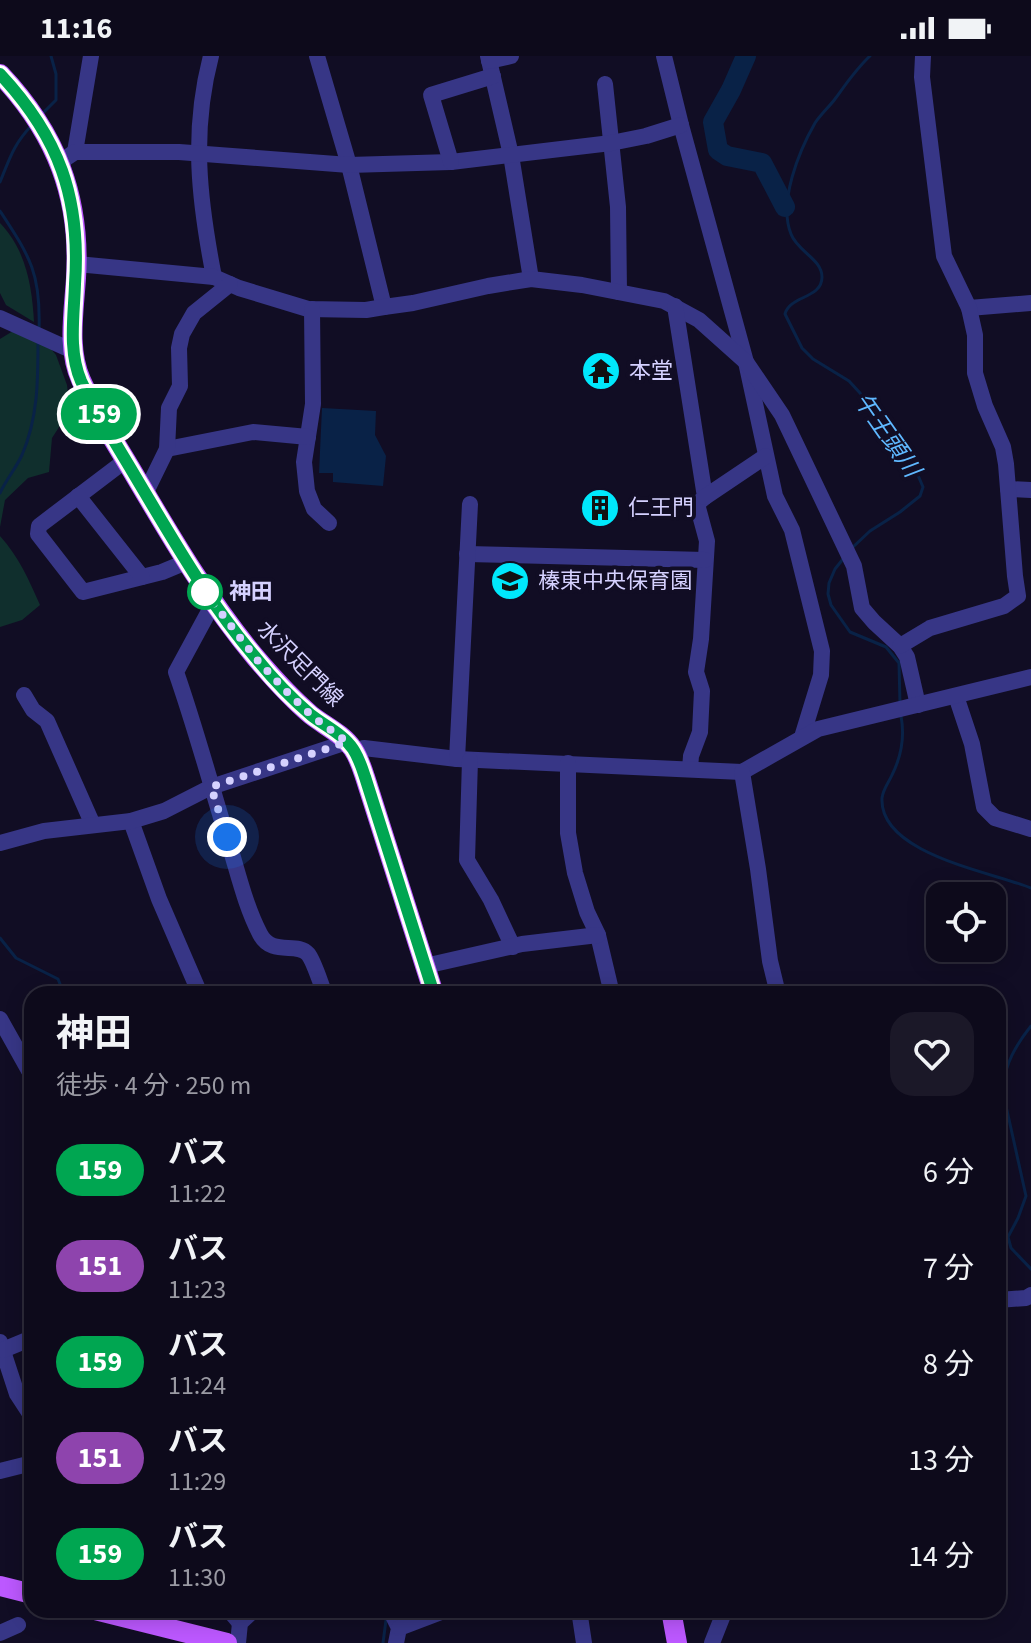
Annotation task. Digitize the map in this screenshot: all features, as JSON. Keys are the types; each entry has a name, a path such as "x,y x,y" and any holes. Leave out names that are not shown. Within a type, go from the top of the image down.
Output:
{"main road":[{"name":"水沢足門線","path":"7,81 33,113 48,139 67,157 76,234 73,351 79,378 197,580 258,661 312,716 351,747"},
{"path":"351,747 365,777 431,986"},
{"path":"0,1586 24,1592"},
{"path":"127,1618 227,1643"},
{"path":"672,1618 677,1643"}],"street":[{"path":"91,56 67,157 198,153 349,165 451,162 611,143 681,125"},
{"path":"211,56 204,84 198,153 204,224 214,277"},
{"path":"317,56 349,165 384,307"},
{"path":"451,162 431,95 511,56"},
{"path":"664,56 746,362 775,496 792,530 822,651 821,675 802,737"},
{"path":"900,646 930,628 1004,606 1018,596 1003,447 975,373 975,335 969,308 944,256 922,77 923,56"},
{"path":"490,64 511,155 531,279"},
{"path":"605,84 618,207 619,292"},
{"path":"77,264 214,277 312,309 366,310 531,279 566,282 664,301 675,306 699,320 746,362 782,415 848,553 862,608 907,657 915,706"},
{"path":"145,494 167,449 169,408 180,386 179,348 182,334 194,313 230,284"},
{"path":"969,308 1031,303"},
{"path":"675,306 705,497"},
{"path":"312,309 313,404 304,462 307,491 314,509 329,523"},
{"path":"0,318 73,351"},
{"path":"167,449 253,432 308,437"},
{"path":"690,769 691,756 700,732 702,691 696,672 707,541 697,504 766,456"},
{"path":"126,460 39,526 38,534 83,592 162,572 186,562"},
{"path":"1008,489 1031,490"},
{"path":"78,496 142,577"},
{"path":"470,504 464,759 467,860 491,900 513,947"},
{"path":"467,554 705,560"},
{"path":"1012,600 1031,599"},
{"path":"208,613 176,672 196,729 211,787 250,911 262,938 276,948 308,953 322,986"},
{"path":"0,843 44,831 131,821 164,811 211,787 351,747 464,759 742,772 818,729 1031,677"},
{"path":"24,695 33,710 47,721 93,825"},
{"path":"956,696 972,744 984,807 995,818 1031,829"},
{"path":"568,763 568,833 573,860 587,912 598,935 610,986"},
{"path":"742,772 776,986"},
{"path":"131,821 159,899 197,986"},
{"path":"425,966 513,947 598,935"},
{"path":"0,1019 24,1062"},
{"path":"1006,1299 1031,1295"},
{"path":"24,1340 2,1346 17,1394 24,1405"},
{"path":"0,1471 24,1465"},
{"path":"235,1618 238,1643"},
{"path":"397,1635 430,1618"},
{"path":"580,1618 584,1643"},
{"path":"712,1643 722,1618"},
{"path":"0,1633 18,1625"}],"green space":[{"path":"0,223 22,257 32,295 34,322 6,305 0,293"},
{"path":"13,331 46,343 56,355 67,385 70,410 52,438 49,472 28,478 5,500 0,527 0,339"},
{"path":"0,536 18,560 40,605 22,620 0,627"}],"water":[{"path":"322,408 376,411 375,435 386,456 383,486 333,482 333,473 319,473"}],"waterway":[{"path":"42,114 56,100 56,74 51,56"},
{"name":"午王頭川","path":"746,56 713,122 718,150 727,156 762,163 785,207"},
{"name":"午王頭川","path":"853,547 870,531 920,496 923,487 917,473 888,445 860,393 849,381 813,359 802,348 785,314 793,303 817,289 822,277 818,265 794,240 787,207 792,177 815,123 870,56"},
{"path":"0,182 16,145 32,125"},
{"path":"0,211 32,266 38,294 39,330"},
{"path":"0,493 22,455 31,427 37,384 38,341"},
{"name":"午王頭川","path":"843,559 829,583 831,605 850,632 886,647 899,663 900,704"},
{"name":"午王頭川","path":"901,716 903,739 900,753 882,798 886,817 899,833 918,847 941,858 1031,888"},
{"path":"0,938 16,958 58,979 61,986"},
{"name":"午王頭川","path":"1006,1071 1012,1055 1031,1026"},
{"name":"午王頭川","path":"1006,1106 1026,1196 1008,1237 1011,1248 1031,1269"},
{"path":"383,1643 385,1618"}],"bus line":[{"name":"159","path":"0,74 33,113 60,162 68,185 76,234 73,351 79,378 197,580 237,635 286,691 312,716 343,738 354,751 431,986"}],"place":[{"name":"本堂","path":"601,371"},
{"name":"仁王門","path":"600,508"},
{"name":"榛東中央保育園","path":"510,581"},
{"name":"神田","path":"205,592"}],"route":[{"path":"205,592 258,661 286,691 312,716 347,742 211,787 227,837"}]}
